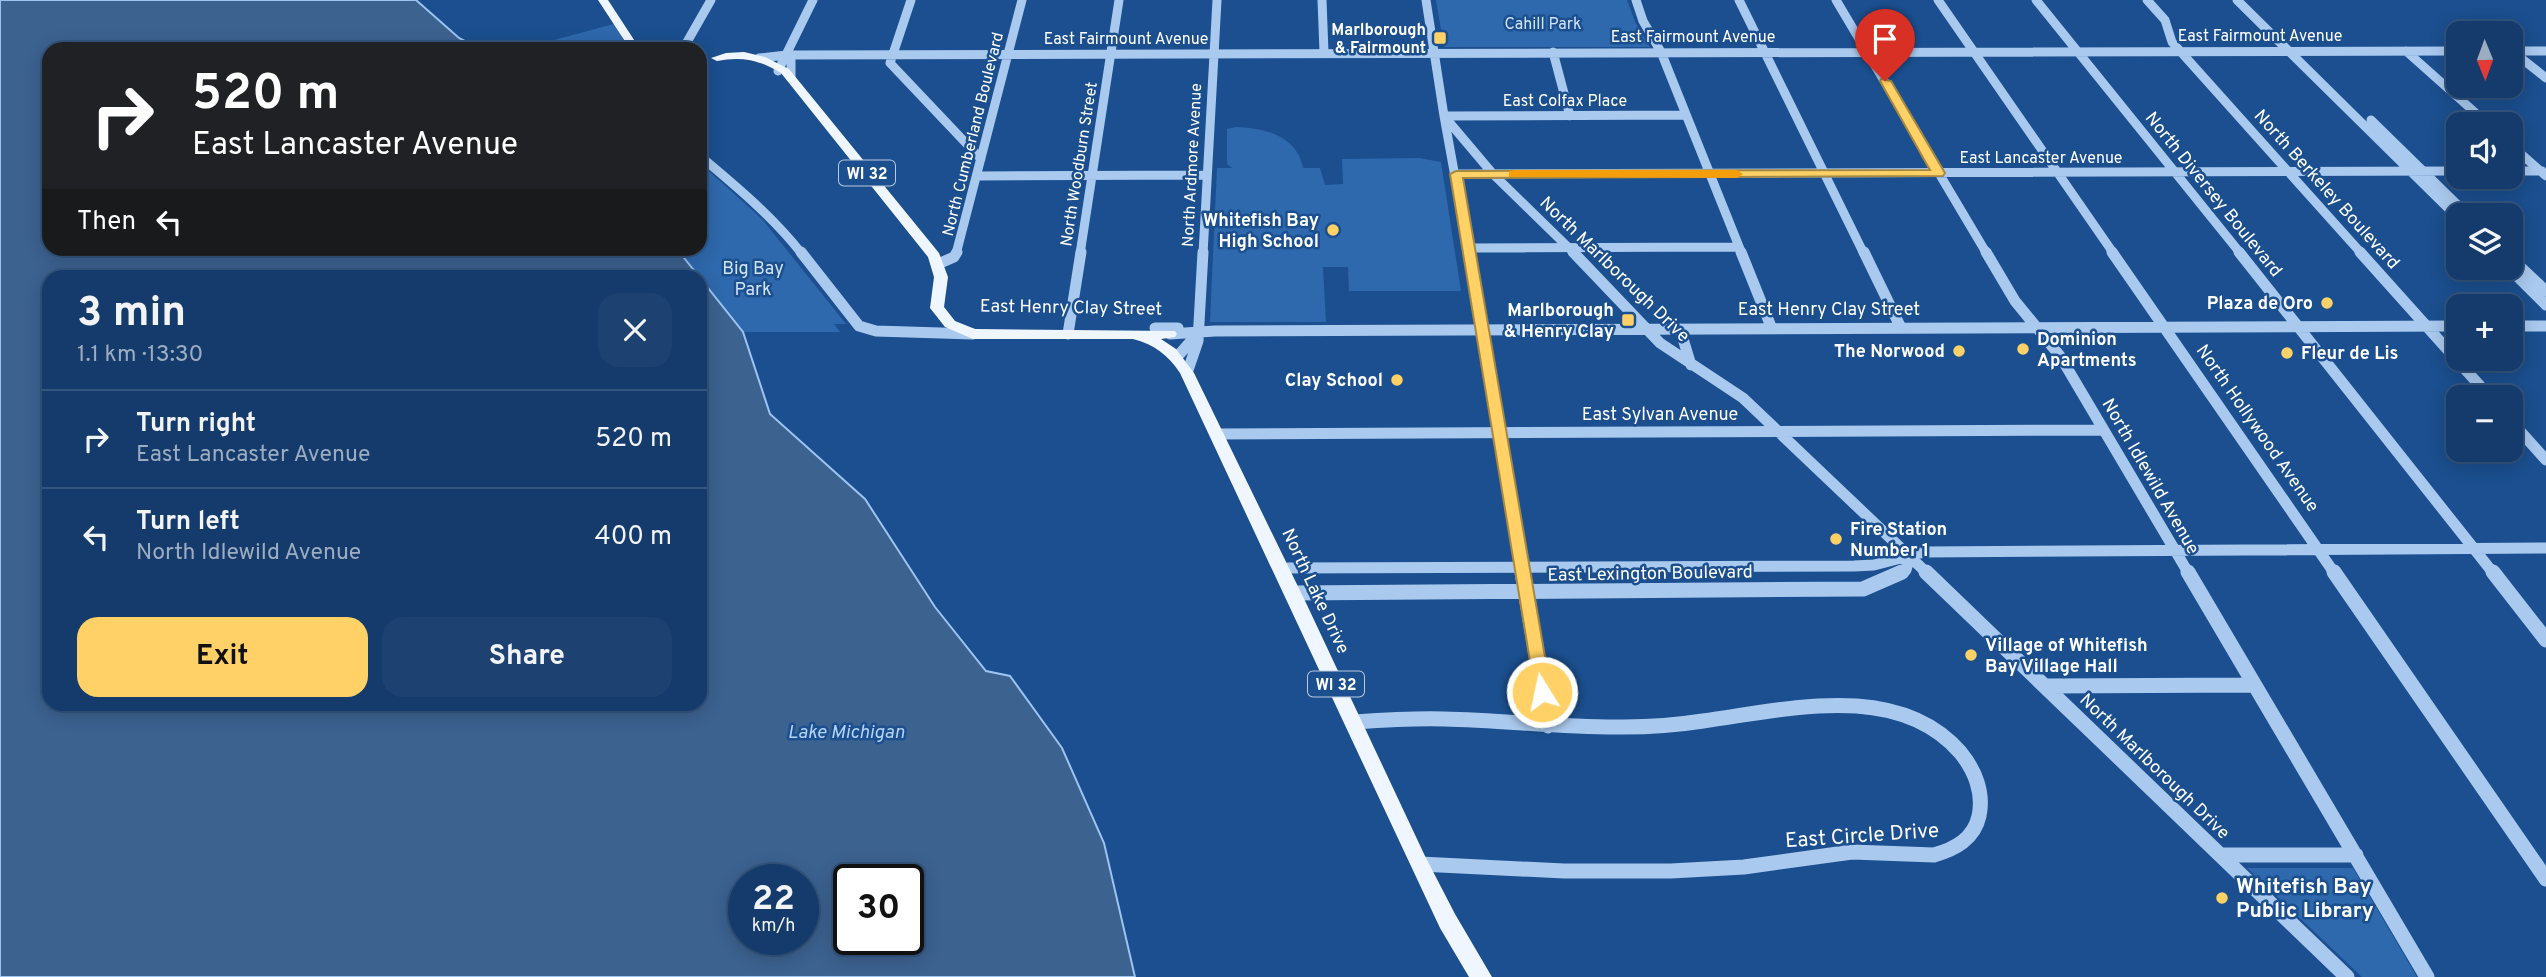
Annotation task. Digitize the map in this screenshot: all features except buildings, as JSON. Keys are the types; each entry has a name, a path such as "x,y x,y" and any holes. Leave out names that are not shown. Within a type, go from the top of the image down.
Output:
{"main road":[{"path":"603,0 632,42"},
{"path":"707,58 744,58 785,67"},
{"name":"WI 32","path":"744,58 759,58 785,67 938,264"},
{"path":"938,264 941,285 937,293 937,308 951,319"},
{"name":"East Henry Clay Street","path":"951,319 979,328 1170,334"},
{"name":"East Henry Clay Street","path":"951,319 973,334 1154,328"},
{"path":"1154,328 1170,334"},
{"path":"1133,334 1156,340 1180,354"},
{"name":"North Lake Drive","path":"1170,334 1420,864 1462,950 1481,977"}],"street":[{"path":"687,42 711,0"},
{"path":"785,67 813,0"},
{"path":"911,0 890,63 981,159"},
{"name":"North Cumberland Boulevard","path":"938,264 957,254 1022,0"},
{"name":"North Woodburn Street","path":"1068,331 1119,0"},
{"name":"North Ardmore Avenue","path":"1187,373 1199,332 1217,0"},
{"path":"1321,0 1324,52"},
{"path":"1426,0 1548,726"},
{"path":"1636,0 1643,21 1661,52 1772,329"},
{"path":"1739,0 1901,328"},
{"name":"North Idlewild Avenue","path":"1836,0 2015,301 2060,356 2427,977"},
{"name":"North Hollywood Avenue","path":"1938,0 2167,327 2546,879"},
{"name":"North Diversey Boulevard","path":"2036,0 2546,640"},
{"name":"North Berkeley Boulevard","path":"2147,0 2165,20 2168,35 2179,51 2479,385"},
{"path":"2237,0 2446,206"},
{"path":"2247,0 2456,203"},
{"name":"East Fairmount Avenue","path":"785,67 891,55 1434,51 2446,51"},
{"path":"2406,51 2475,112"},
{"path":"2524,51 2546,51"},
{"path":"1553,52 1570,116"},
{"path":"2524,61 2546,79"},
{"name":"East Colfax Place","path":"1444,116 1686,115"},
{"name":"North Marlborough Drive","path":"1444,116 1493,174 1660,343 1743,398 1780,431 2347,977"},
{"path":"2523,155 2544,173"},
{"name":"East Henry Clay Street","path":"707,162 736,185 788,236 859,326 876,331 973,334"},
{"name":"East Lancaster Avenue","path":"1456,174 2446,171"},
{"path":"2523,172 2544,173"},
{"path":"977,176 1206,175"},
{"path":"1468,248 1739,247"},
{"path":"2523,270 2546,292"},
{"path":"2521,280 2546,304"},
{"path":"934,332 951,319"},
{"name":"East Henry Clay Street","path":"1170,334 2446,326"},
{"path":"2523,326 2546,326"},
{"name":"East Henry Clay Street","path":"1154,328 1190,328 1199,332"},
{"path":"1680,329 1691,365"},
{"path":"1180,354 1199,332"},
{"name":"East Sylvan Avenue","path":"1216,434 2103,430"},
{"path":"2523,434 2546,460"},
{"name":"East Lexington Boulevard","path":"1281,568 1854,566 1924,552 2546,548"},
{"name":"East Lexington Boulevard","path":"1293,593 1863,589 1906,570 1910,556"},
{"path":"2047,686 2253,685"},
{"name":"East Circle Drive","path":"1354,722 1430,718 1548,726 1615,727 1681,724 1795,708 1839,707 1885,711 1907,716 1927,725 1962,755 1980,788 1980,814 1976,826 1959,845 1943,853 1923,856 1866,852 1708,870 1598,873 1420,864"},
{"path":"2222,855 2356,855"}],"green space":[{"name":"Cahill Park","path":"1436,0 1627,0 1636,24 1650,47 1444,47"},
{"path":"614,24 625,42 546,42"},
{"path":"1236,127 1268,132 1287,141 1300,157 1303,168 1320,168 1325,185 1343,184 1342,159 1419,158 1441,162 1461,291 1349,291 1348,267 1323,267 1326,322 1210,322 1217,168 1232,168 1227,164 1227,129"},
{"name":"Big Bay Park","path":"707,169 762,219 846,324 834,324 840,332 743,332 707,287 707,270 695,270 684,256 707,256"},
{"path":"2247,868 2353,868 2417,977 2362,977"}],"water":[{"name":"Lake Michigan","path":"0,0 416,0 467,42 42,42 42,256 682,256 693,270 42,270 42,711 707,711 707,287 743,332 770,414 865,499 935,607 986,671 1010,676 1062,748 1104,843 1135,977 0,977"}],"slow traffic":[{"path":"1514,174 1737,174"}],"place":[{"name":"Marlborough & Fairmount","path":"1440,38"},
{"name":"Whitefish Bay High School","path":"1333,230"},
{"name":"Plaza de Oro","path":"2327,303"},
{"name":"Marlborough & Henry Clay","path":"1628,320"},
{"name":"Dominion Apartments","path":"2023,349"},
{"name":"The Norwood","path":"1959,351"},
{"name":"Fleur de Lis","path":"2287,353"},
{"name":"Clay School","path":"1397,380"},
{"name":"Fire Station Number 1","path":"1836,539"},
{"name":"Village of Whitefish Bay Village Hall","path":"1971,655"},
{"name":"Whitefish Bay Public Library","path":"2222,898"}],"route":[{"path":"1542,692 1456,174 1939,173 1885,81"}]}
